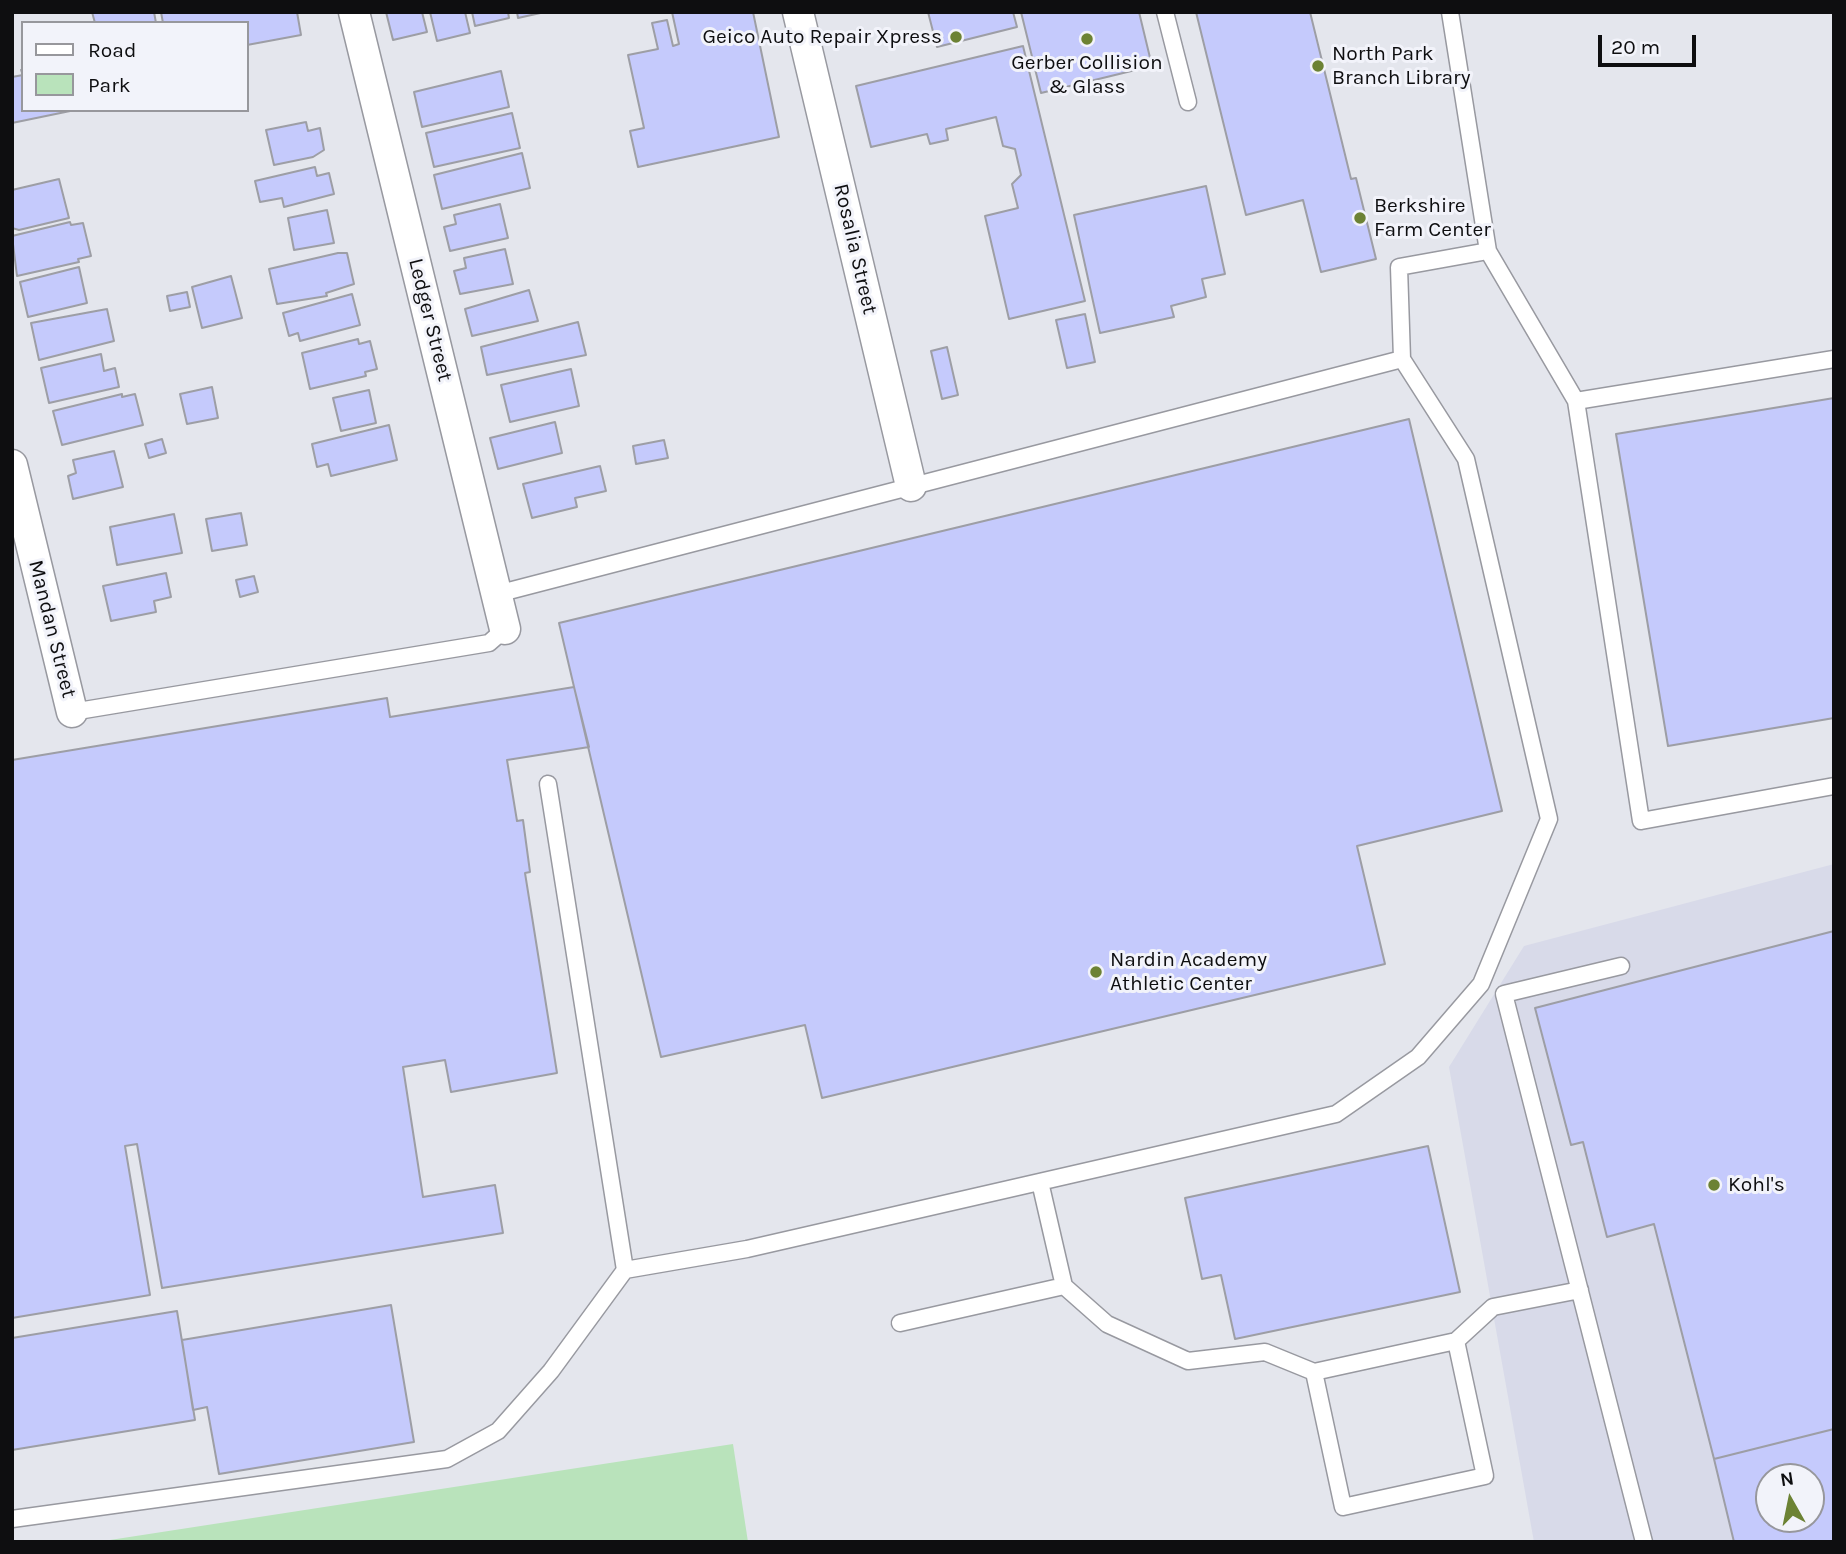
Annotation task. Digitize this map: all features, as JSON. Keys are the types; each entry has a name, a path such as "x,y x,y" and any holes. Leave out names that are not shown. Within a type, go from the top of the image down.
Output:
{"street":[{"name":"Ledger Street","path":"354,12 505,629"},
{"name":"Rosalia Street","path":"798,12 911,486"},
{"name":"Mandan Street","path":"12,465 72,712"}],"lane":[{"path":"1166,12 1188,102"},
{"path":"1450,12 1488,251 1576,401 1641,821 1834,786"},
{"path":"12,1519 447,1459 499,1430 551,1371 625,1270 747,1249 1336,1115 1418,1057 1481,984 1549,819 1466,459 1402,359 1399,267 1488,251"},
{"path":"497,594 1402,359"},
{"path":"1576,401 1834,359"},
{"path":"72,712 489,643 505,629"},
{"path":"548,783 625,1270"},
{"path":"1481,984 1504,994 1621,966"},
{"path":"1504,994 1644,1542"},
{"path":"1040,1182 1064,1286 1107,1324 1188,1361 1265,1352 1314,1372 1456,1341 1493,1307 1580,1290"},
{"path":"900,1323 1064,1286"},
{"path":"1314,1372 1343,1507 1485,1476 1456,1341"}],"shaded area":[{"path":"1834,864 1834,1542 1534,1542 1449,1067 1524,946"}],"green space":[{"path":"733,1444 748,1542 97,1542"}],"building":[{"path":"92,12 154,12 156,21 94,21"},
{"path":"161,12 297,12 301,35 248,45 248,21 163,21"},
{"path":"386,12 422,12 427,32 393,40"},
{"path":"430,12 465,12 470,33 437,41"},
{"path":"472,12 508,12 509,18 475,26"},
{"path":"517,12 545,12 518,18"},
{"path":"672,12 753,12 779,137 638,167 630,131 644,128 628,55 658,49 652,23 667,20 673,46 679,44"},
{"name":"Geico Auto Repair Xpress","path":"928,12 1013,12 1017,27 937,47"},
{"name":"Gerber Collision & Glass","path":"1021,12 1139,12 1152,66 1041,93"},
{"path":"1196,12 1310,12 1351,179 1356,178 1376,259 1321,272 1303,200 1246,215"},
{"path":"1023,46 1085,301 1009,319 985,216 1018,208 1012,184 1021,175 1015,149 1003,146 996,117 946,129 948,140 930,144 927,134 871,147 856,86"},
{"path":"501,71 509,107 422,127 414,92"},
{"path":"21,75 21,112 65,112 12,123 12,77"},
{"path":"512,113 520,148 434,167 426,133"},
{"path":"306,122 308,131 320,128 324,150 313,157 274,165 266,130"},
{"path":"522,153 530,188 442,209 434,175"},
{"path":"315,167 317,176 329,173 334,194 284,207 282,198 260,202 255,181"},
{"path":"59,179 69,218 19,230 12,228 12,190"},
{"path":"1206,186 1225,274 1202,279 1206,297 1171,306 1174,317 1100,333 1074,215"},
{"path":"500,204 508,238 450,251 444,227 456,224 454,215"},
{"path":"327,210 334,243 294,250 288,218"},
{"path":"70,222 71,225 83,223 91,256 78,259 79,262 17,276 12,236"},
{"path":"505,249 513,284 460,294 454,271 466,268 464,258"},
{"path":"347,253 354,284 326,293 327,296 277,304 269,269"},
{"path":"79,267 87,303 28,317 20,282"},
{"path":"231,276 242,318 202,328 192,287"},
{"path":"529,290 538,321 472,336 465,309"},
{"path":"187,292 190,307 170,311 167,296"},
{"path":"352,294 360,325 300,341 298,333 289,336 283,313"},
{"path":"107,309 114,341 39,360 31,323"},
{"path":"1085,314 1095,362 1067,368 1056,320"},
{"path":"578,322 586,355 487,375 481,347"},
{"path":"358,339 359,344 370,341 377,369 365,372 366,376 310,389 302,353"},
{"path":"947,347 958,395 942,399 931,351"},
{"path":"101,354 104,371 115,368 119,387 49,403 41,368"},
{"path":"571,369 579,406 510,422 501,385"},
{"path":"212,387 218,418 187,424 180,394"},
{"path":"369,390 376,423 341,431 333,398"},
{"path":"122,394 122,397 135,394 143,425 62,445 53,411"},
{"path":"1834,398 1834,718 1668,746 1616,434"},
{"path":"1409,419 1502,811 1357,846 1385,964 822,1098 805,1025 661,1057 559,623"},
{"path":"555,422 562,453 498,469 490,438"},
{"path":"389,425 397,460 331,476 328,464 317,467 312,444"},
{"path":"162,439 166,453 149,458 145,444"},
{"path":"664,440 668,458 636,464 633,446"},
{"path":"114,451 123,487 73,499 68,476 76,473 73,460"},
{"path":"600,466 606,491 575,498 577,507 532,518 523,484"},
{"path":"241,513 247,545 212,551 206,519"},
{"path":"174,514 182,553 117,565 110,527"},
{"path":"166,573 171,597 154,601 156,612 111,621 103,586"},
{"path":"254,576 258,592 240,597 236,580"},
{"path":"574,687 589,747 507,760 517,821 523,820 530,872 525,873 557,1073 451,1092 445,1060 403,1067 423,1197 495,1185 503,1233 162,1288 137,1144 125,1146 150,1295 12,1318 12,760 387,698 390,717"},
{"name":"Kohl's","path":"1834,931 1834,1429 1714,1459 1654,1224 1607,1237 1583,1142 1571,1145 1535,1008"},
{"path":"1428,1146 1460,1292 1235,1339 1221,1275 1202,1279 1185,1198"},
{"path":"391,1305 414,1442 219,1474 207,1407 193,1410 182,1340"},
{"path":"177,1311 195,1420 12,1450 12,1338"},
{"path":"1834,1429 1834,1542 1734,1542 1714,1459"}],"place":[{"name":"Geico Auto Repair Xpress","path":"956,37"},
{"name":"Gerber Collision & Glass","path":"1087,39"},
{"name":"North Park Branch Library","path":"1318,66"},
{"name":"Berkshire Farm Center","path":"1360,218"},
{"name":"Nardin Academy Athletic Center","path":"1096,972"},
{"name":"Kohl's","path":"1714,1185"}]}
